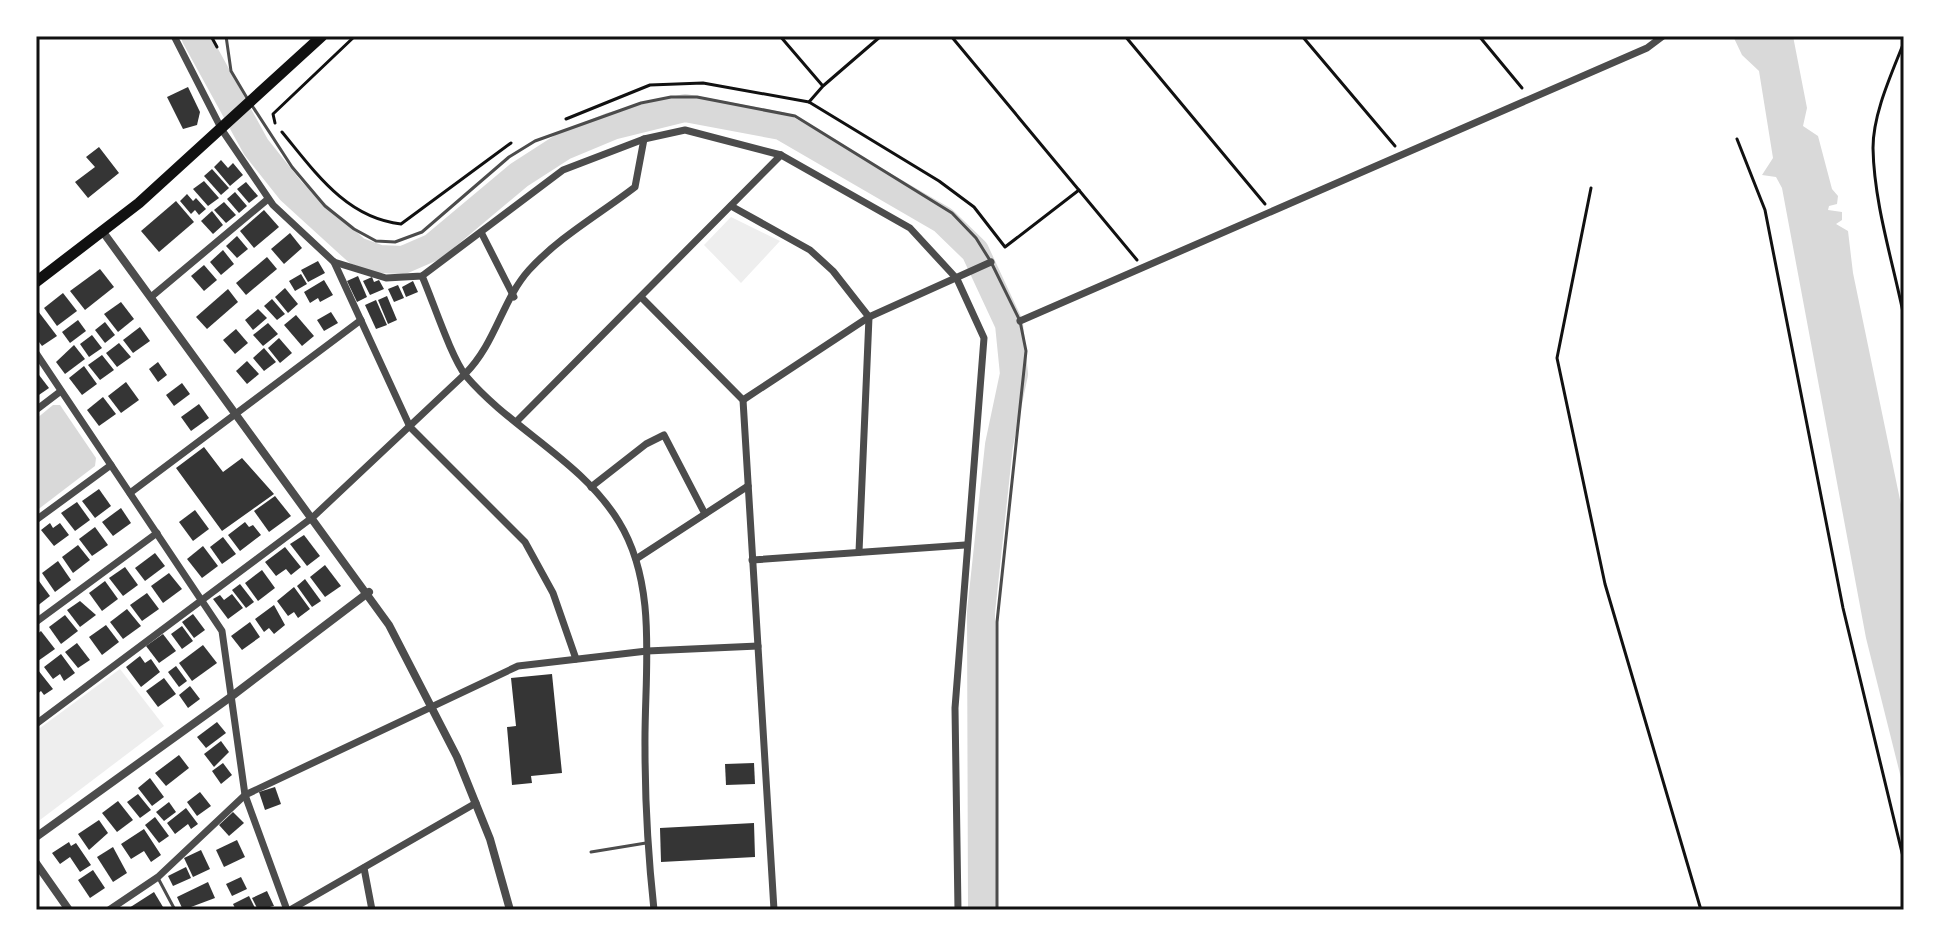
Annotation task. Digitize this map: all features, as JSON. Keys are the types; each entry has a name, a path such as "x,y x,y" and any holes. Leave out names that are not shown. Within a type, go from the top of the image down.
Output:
{"highway":[{"path":"36,282 103,232 224,129 322,36"}],"street":[{"path":"174,36 224,129 268,199 334,262 410,427 525,542 553,593 576,659"},
{"path":"1020,321 1647,48 1663,36"},
{"path":"334,262 386,278 422,276 482,234 563,170 644,139 685,130 781,155 910,228 957,279 984,338 965,545 955,708 958,910"},
{"path":"36,724 313,517 410,427 484,355 527,272 597,212 635,187 644,139"},
{"path":"517,421 781,155"},
{"path":"151,297 268,199"},
{"path":"731,206 810,250 833,271 869,317 859,552"},
{"path":"103,232 369,592 434,707 476,803 510,910"},
{"path":"482,234 514,297"},
{"path":"743,400 869,317 991,262"},
{"path":"422,276 465,374 591,487 619,522 636,559 642,588 647,651 646,843 654,910"},
{"path":"641,297 743,400 774,910"},
{"path":"130,493 361,320"},
{"path":"36,353 222,631 245,795 288,910 476,803"},
{"path":"36,410 61,391"},
{"path":"591,487 646,444 664,435 705,514"},
{"path":"36,520 111,465"},
{"path":"636,559 748,486"},
{"path":"36,622 157,533"},
{"path":"752,560 965,545"},
{"path":"36,837 232,696 369,592"},
{"path":"109,910 158,877 245,795 373,731 434,707 518,666 647,651 758,646"},
{"path":"36,863 69,910"},
{"path":"364,868 372,910"}],"lane":[{"path":"226,36 231,71 249,106 292,167 325,206 354,229 376,241 395,242 422,232 509,157 535,141 641,103 671,97 697,97 795,116 830,134 952,213 976,238 1020,321 1026,351 997,622 997,910"},
{"path":"591,852 646,843"},
{"path":"158,877 175,910"}],"path":[{"path":"273,114 355,36"},
{"path":"780,36 823,86"},
{"path":"809,102 881,36"},
{"path":"951,36 1145,269"},
{"path":"1125,36 1273,213"},
{"path":"1302,36 1403,155"},
{"path":"1479,36 1531,99"},
{"path":"1904,42 1889,80 1873,145 1877,183 1904,317"},
{"path":"1737,139 1765,210 1843,608 1904,861"},
{"path":"1591,188 1557,358 1605,584 1701,910"},
{"path":"1005,247 1079,190"}],"shaded area":[{"path":"1733,36 1793,36 1807,108 1803,126 1818,136 1832,189 1838,196 1837,204 1829,206 1828,210 1842,212 1842,220 1836,224 1848,231 1853,273 1904,519 1904,790 1866,638 1782,188 1776,177 1762,175 1773,158 1759,71 1742,55"},
{"path":"731,217 780,241 741,283 704,245"},
{"path":"53,405 60,405 96,458 95,466 36,511 36,419"},
{"path":"120,669 164,726 36,823 36,731"}],"building":[{"path":"188,87 200,112 197,125 183,129 167,97"},
{"path":"99,147 119,173 88,198 75,182 95,167 86,157"},
{"path":"221,160 228,168 233,163 243,175 230,186 214,167"},
{"path":"212,169 229,188 221,195 204,176"},
{"path":"204,181 219,198 208,206 193,189"},
{"path":"246,182 258,196 249,203 237,189"},
{"path":"235,192 247,206 239,213 227,199"},
{"path":"187,194 193,201 196,198 206,209 199,215 195,210 191,214 180,201"},
{"path":"176,201 194,222 159,252 141,231"},
{"path":"224,202 236,215 226,223 214,210"},
{"path":"264,210 279,227 254,248 240,231"},
{"path":"212,211 223,225 213,234 201,221"},
{"path":"290,233 302,248 284,264 271,249"},
{"path":"237,236 248,249 237,258 226,246"},
{"path":"223,250 234,264 221,275 210,262"},
{"path":"267,257 277,269 246,295 236,283"},
{"path":"318,261 325,273 308,282 301,270"},
{"path":"204,265 217,280 204,291 191,276"},
{"path":"100,269 114,287 85,310 70,291"},
{"path":"301,274 307,284 295,291 289,281"},
{"path":"358,276 367,297 357,302 347,281"},
{"path":"372,277 374,282 379,280 384,289 370,295 363,281"},
{"path":"324,280 333,295 310,303 304,292"},
{"path":"413,281 418,292 406,297 402,287"},
{"path":"398,285 404,298 394,302 388,289"},
{"path":"285,288 298,304 288,313 275,297"},
{"path":"228,289 238,302 207,329 196,317"},
{"path":"63,293 77,311 57,326 44,308"},
{"path":"387,296 397,320 388,324 378,300"},
{"path":"272,299 285,314 277,320 264,306"},
{"path":"376,300 387,325 376,329 365,305"},
{"path":"121,302 134,319 118,332 104,314"},
{"path":"258,309 267,318 253,330 245,320"},
{"path":"38,311 57,336 42,346 36,338"},
{"path":"331,312 338,323 324,331 317,320"},
{"path":"296,315 314,336 302,346 284,325"},
{"path":"78,320 86,331 70,343 62,332"},
{"path":"105,322 115,335 105,343 95,330"},
{"path":"268,323 278,334 263,346 253,335"},
{"path":"140,327 150,341 133,353 123,340"},
{"path":"236,329 248,343 235,354 223,340"},
{"path":"92,335 102,348 89,357 80,344"},
{"path":"279,338 292,353 280,363 268,348"},
{"path":"119,343 131,357 117,367 106,353"},
{"path":"74,345 85,359 65,374 56,362"},
{"path":"264,348 276,362 264,371 253,358"},
{"path":"102,355 114,370 100,380 88,365"},
{"path":"247,361 259,374 247,384 236,371"},
{"path":"158,362 167,375 158,382 149,369"},
{"path":"84,366 97,384 82,395 69,378"},
{"path":"36,371 49,388 36,397"},
{"path":"126,382 139,400 121,413 108,396"},
{"path":"182,383 190,394 174,406 166,395"},
{"path":"103,397 116,414 99,426 87,410"},
{"path":"199,404 209,418 191,431 181,417"},
{"path":"204,447 223,472 242,458 274,494 222,531 176,468"},
{"path":"99,489 111,506 95,518 82,501"},
{"path":"275,496 291,516 269,532 254,511"},
{"path":"77,502 90,520 75,531 61,513"},
{"path":"121,508 131,523 113,536 102,522"},
{"path":"195,510 209,529 193,541 179,522"},
{"path":"245,522 249,527 253,525 261,535 240,551 228,535"},
{"path":"50,523 53,528 60,523 69,535 54,546 41,530"},
{"path":"95,527 108,545 92,556 79,539"},
{"path":"304,535 320,556 307,566 290,544"},
{"path":"223,537 236,554 222,564 210,547"},
{"path":"78,545 90,560 73,573 62,557"},
{"path":"203,546 218,566 202,578 187,559"},
{"path":"285,547 301,567 291,575 286,569 276,576 265,562"},
{"path":"155,553 165,566 145,581 135,568"},
{"path":"58,561 71,580 55,592 42,573"},
{"path":"325,565 341,586 325,597 310,577"},
{"path":"125,567 138,585 123,596 109,578"},
{"path":"262,570 275,588 258,601 245,583"},
{"path":"169,573 182,589 163,603 151,586"},
{"path":"36,577 50,596 36,607"},
{"path":"305,579 321,601 312,607 297,586"},
{"path":"105,581 118,599 102,611 89,593"},
{"path":"240,584 254,602 246,608 232,590"},
{"path":"294,587 310,609 298,618 294,612 288,616 277,601"},
{"path":"147,593 159,609 142,621 130,605"},
{"path":"232,594 243,608 228,619 213,599 220,595 224,600"},
{"path":"80,601 96,615 80,627 67,610"},
{"path":"274,605 285,625 274,634 269,628 264,632 255,619"},
{"path":"127,609 141,626 123,639 110,622"},
{"path":"193,614 205,630 194,638 182,622"},
{"path":"65,615 78,631 61,644 49,627"},
{"path":"250,622 260,637 242,650 231,636"},
{"path":"106,625 119,642 102,655 89,637"},
{"path":"182,626 193,641 182,649 171,634"},
{"path":"41,631 55,649 38,661 36,635"},
{"path":"163,634 176,651 159,663 146,646"},
{"path":"77,643 90,660 78,668 65,652"},
{"path":"203,645 217,663 192,681 179,663"},
{"path":"61,654 75,673 64,681 60,674 53,679 44,667"},
{"path":"140,656 145,663 151,659 160,672 141,687 126,667"},
{"path":"176,666 187,681 179,687 168,672"},
{"path":"38,670 53,689 44,695 41,691 36,695"},
{"path":"552,674 562,773 531,776 532,783 512,785 507,727 516,726 511,678"},
{"path":"164,678 176,694 158,707 146,691"},
{"path":"190,686 200,699 188,708 179,695"},
{"path":"217,722 226,733 206,748 197,737"},
{"path":"221,741 229,752 214,767 204,754"},
{"path":"179,755 189,768 166,786 155,773"},
{"path":"223,763 232,775 221,784 212,771"},
{"path":"754,763 755,784 726,785 725,764"},
{"path":"150,778 164,797 152,806 138,788"},
{"path":"275,787 281,804 265,810 259,792"},
{"path":"200,792 211,806 197,816 187,802"},
{"path":"138,794 151,810 140,818 127,802"},
{"path":"118,801 133,820 117,832 102,813"},
{"path":"169,802 176,812 164,821 156,812"},
{"path":"186,808 198,824 191,829 188,824 175,834 167,823"},
{"path":"233,812 244,823 229,836 219,825"},
{"path":"155,817 169,836 159,843 145,825"},
{"path":"99,820 108,833 89,850 78,834"},
{"path":"754,823 755,857 661,862 660,828"},
{"path":"144,829 161,855 151,862 144,851 131,859 121,844"},
{"path":"237,840 245,857 224,867 216,850"},
{"path":"69,842 71,846 76,843 91,865 80,872 70,857 60,864 52,853"},
{"path":"113,847 127,873 113,882 97,857"},
{"path":"201,850 210,869 193,877 184,858"},
{"path":"186,867 191,878 173,886 168,876"},
{"path":"93,870 105,888 90,898 78,880"},
{"path":"241,877 247,889 232,896 226,884"},
{"path":"208,882 215,898 183,910 177,897"},
{"path":"267,891 274,906 258,910 252,898"},
{"path":"154,892 163,907 129,908"},
{"path":"249,896 256,910 236,910 233,904"}],"waterway":[{"path":"195,36 256,147 291,191 357,251 379,259 403,260 433,247 519,175 564,146 612,126 685,108 781,126 943,220 975,251 1009,324 1014,374 999,445 981,612 982,910"}]}
